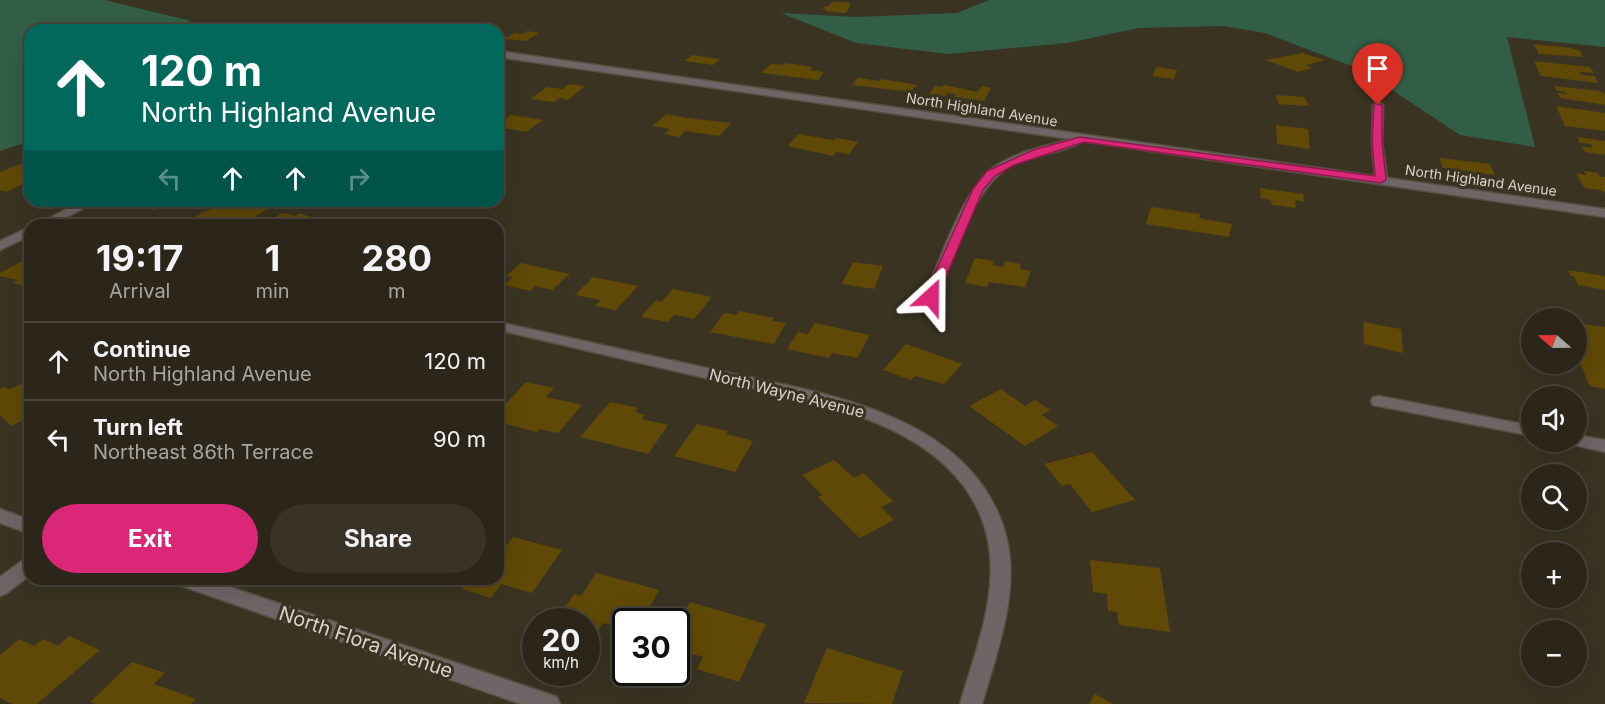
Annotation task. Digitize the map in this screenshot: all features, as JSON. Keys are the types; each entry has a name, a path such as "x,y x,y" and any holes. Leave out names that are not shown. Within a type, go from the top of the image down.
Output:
{"street":[{"name":"North Highland Avenue","path":"504,55 1605,213"},
{"path":"1378,105 1377,142 1381,180"},
{"path":"931,297 978,189 991,174 1037,152 1083,139"},
{"path":"59,219 80,207"},
{"path":"0,246 24,234"},
{"name":"North Wayne Avenue","path":"504,327 844,404 910,431 936,448 962,472 983,499 997,535 1001,577 992,630 971,704"},
{"path":"1379,401 1521,429"},
{"path":"1587,442 1605,446"},
{"path":"0,516 24,525"},
{"path":"0,588 24,570"},
{"name":"North Flora Avenue","path":"201,585 549,704"}],"green space":[{"path":"0,0 105,0 191,21 187,24 24,24 24,143 0,151"},
{"path":"989,0 1605,0 1605,47 1507,37 1535,147 1460,135 1362,70 1265,33 1223,26 1139,28 1067,43 948,54 856,43 781,13 856,17 957,13"}],"building":[{"path":"832,2 851,3 846,13 823,9"},
{"path":"527,31 539,33 526,41 504,39 514,33 523,34"},
{"path":"1534,44 1572,48 1580,51 1583,57 1539,54"},
{"path":"1303,53 1324,60 1306,65 1312,68 1298,72 1266,60"},
{"path":"692,55 720,59 713,65 684,61"},
{"path":"1534,61 1590,67 1594,73 1579,72 1581,75 1595,76 1598,83 1541,76"},
{"path":"785,63 813,67 809,70 824,72 818,80 761,73 771,64 783,65"},
{"path":"1157,67 1177,70 1174,79 1152,76"},
{"path":"858,78 917,85 911,92 852,85"},
{"path":"569,84 585,86 568,100 560,98 554,102 530,99 547,87 562,89"},
{"path":"944,85 978,92 982,86 991,88 984,101 954,97 956,94 947,93 946,96 929,94 935,86"},
{"path":"1554,86 1599,91 1605,94 1605,105 1560,98 1557,93 1567,94 1556,90"},
{"path":"1275,95 1304,97 1309,106 1279,104"},
{"path":"1556,106 1605,113 1605,131 1565,126"},
{"path":"667,114 732,123 719,136 685,131 680,137 664,134 670,129 652,126"},
{"path":"511,115 543,120 526,132 504,128 504,120"},
{"path":"1276,125 1308,129 1310,149 1277,144"},
{"path":"798,134 858,142 849,154 836,152 833,156 788,146"},
{"path":"1577,137 1605,141 1605,155 1585,152 1581,146 1592,148 1591,144 1580,143"},
{"path":"1439,158 1490,164 1495,175 1443,168"},
{"path":"24,162 24,184 6,192 0,190 0,172"},
{"path":"1584,171 1598,173 1600,177 1605,177 1605,193 1584,188 1576,173 1586,175"},
{"path":"1260,188 1303,194 1304,202 1295,200 1296,208 1272,205 1271,200 1261,198"},
{"path":"142,207 161,207 155,210"},
{"path":"215,207 271,207 251,219 192,218"},
{"path":"1151,207 1200,214 1199,218 1232,224 1229,237 1146,224"},
{"path":"282,213 296,216 299,213 318,219 272,219"},
{"path":"975,258 994,261 992,265 1003,267 1005,261 1021,264 1020,269 1031,271 1025,287 989,282 987,287 965,283"},
{"path":"24,260 24,286 13,283 18,280 0,276 0,273"},
{"path":"853,262 883,266 874,289 842,284"},
{"path":"521,263 570,274 552,290 535,286 531,291 504,285 513,277 506,276"},
{"path":"1568,270 1605,276 1605,290 1578,285"},
{"path":"593,277 638,286 616,310 595,306 601,300 575,295"},
{"path":"673,289 712,297 694,319 674,315 668,322 641,317 656,300 662,302"},
{"path":"739,311 774,318 772,321 786,323 774,344 710,332 724,313 736,315"},
{"path":"1363,322 1401,329 1403,353 1364,344"},
{"path":"815,323 870,335 857,358 832,353 829,358 787,349 798,332 808,334"},
{"path":"1587,325 1605,327 1605,389 1590,386 1585,374 1587,374"},
{"path":"906,344 962,364 944,384 915,376 911,380 883,370"},
{"path":"526,382 554,388 546,397 582,405 558,433 539,429 537,432 504,424 504,406"},
{"path":"24,383 24,420 11,426 0,415 0,389 5,387 8,390"},
{"path":"1001,389 1025,406 1035,400 1050,410 1042,415 1058,426 1025,446 969,406"},
{"path":"610,402 638,408 635,412 645,415 642,419 668,425 648,454 580,437"},
{"path":"697,424 728,431 726,434 753,441 735,472 674,456"},
{"path":"1092,452 1135,500 1092,512 1070,484 1062,486 1044,464"},
{"path":"834,460 854,478 863,473 893,501 881,507 894,520 860,538 818,497 822,495 802,475"},
{"path":"513,537 562,550 532,593 504,585 504,549"},
{"path":"1090,560 1160,568 1170,632 1119,625 1117,612 1108,611 1107,594 1093,592"},
{"path":"596,573 659,590 649,608 612,608 612,625 603,623 600,628 600,608 565,608 574,594 581,596"},
{"path":"466,585 500,585 491,598 462,589"},
{"path":"690,602 766,624 739,682 697,669 703,657 690,653 690,608 687,608"},
{"path":"69,636 100,650 37,704 12,704 0,698 0,655 19,639 34,646 43,639 58,646"},
{"path":"827,648 903,671 892,704 804,703"},
{"path":"132,662 165,673 154,684 196,699 191,704 96,704 90,702"},
{"path":"1095,694 1113,704 1089,704"}],"route":[{"path":"931,297 978,189 991,174 1010,163 1037,152 1083,139 1381,180 1377,142 1378,105"}]}
